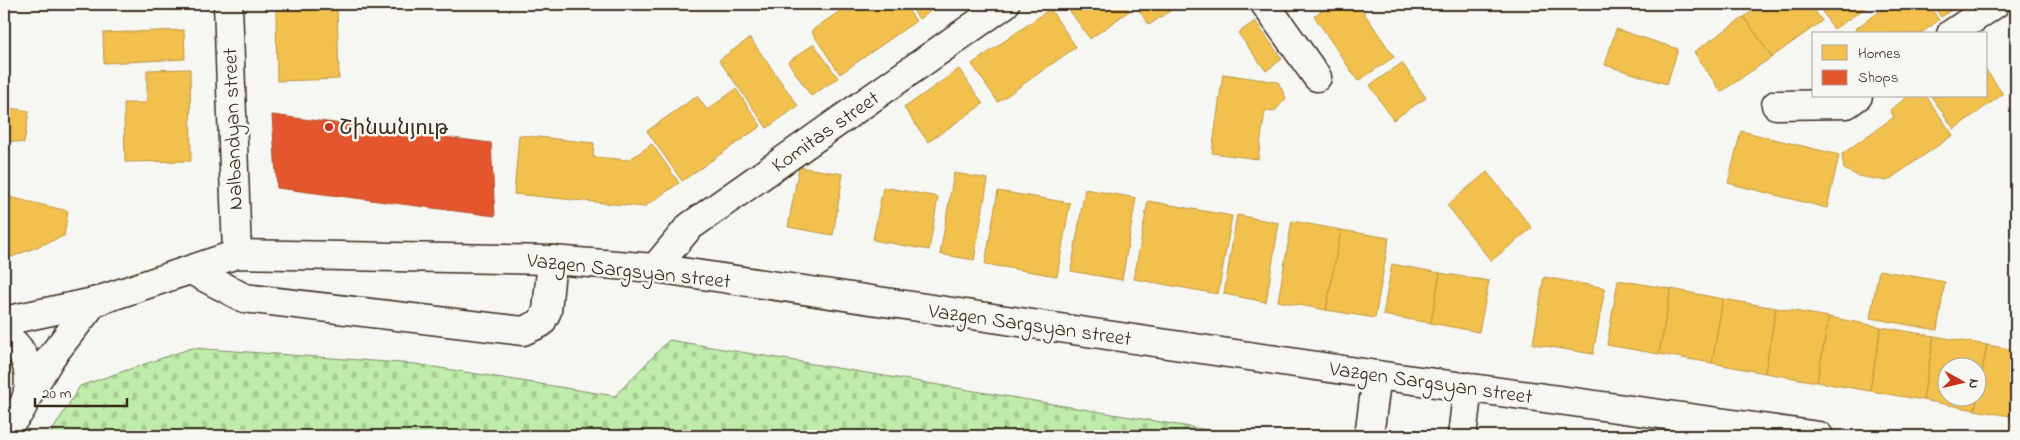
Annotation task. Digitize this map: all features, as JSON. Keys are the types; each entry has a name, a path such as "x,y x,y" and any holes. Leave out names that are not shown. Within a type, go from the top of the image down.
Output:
{"street":[{"name":"Nalbandyan street","path":"228,4 237,254"},
{"name":"Komitas street","path":"655,268 689,227 1005,4"},
{"path":"1265,4 1317,77"},
{"path":"1954,32 1995,4"},
{"path":"1776,105 1847,104 1855,98"},
{"name":"Vazgen Sargsyan street","path":"237,254 552,260 655,268 1468,388 1819,436"},
{"path":"4,321 94,302 237,254"},
{"path":"191,270 244,298 522,331 541,323 547,311 552,260"},
{"path":"16,418 51,357 94,302"},
{"path":"4,336 20,350 27,365 29,381 16,418"},
{"path":"1369,436 1378,375"},
{"path":"1462,436 1468,388"}],"green space":[{"path":"669,340 1244,436 49,436 80,386 192,348 415,364 615,396"}],"building: Homes":[{"path":"850,4 904,4 916,21 840,74 811,31"},
{"path":"909,4 941,4 919,19"},
{"path":"1065,4 1124,4 1129,11 1090,39"},
{"path":"1135,4 1180,4 1149,25"},
{"path":"1331,4 1358,4 1394,57 1358,81 1314,16"},
{"path":"1762,4 1810,4 1822,21 1772,57 1744,17"},
{"path":"1817,4 1866,4 1868,6 1834,29"},
{"path":"1890,4 1928,4 1939,20 1923,32 1857,32 1855,29"},
{"path":"1932,4 1960,4 1941,17"},
{"path":"337,7 339,79 277,81 276,9"},
{"path":"1050,9 1076,47 998,102 972,64"},
{"path":"1744,17 1772,57 1721,92 1694,52"},
{"path":"1255,21 1282,59 1266,71 1238,33"},
{"path":"1616,29 1678,49 1667,84 1605,65"},
{"path":"184,30 185,59 104,63 103,33"},
{"path":"750,38 798,106 767,128 719,60"},
{"path":"814,44 838,78 811,96 788,62"},
{"path":"1402,63 1426,98 1393,120 1370,85"},
{"path":"190,69 191,161 125,162 124,103 147,103 147,70"},
{"path":"959,69 983,104 928,142 904,108"},
{"path":"1988,73 2003,94 1954,129 1932,98 1988,98"},
{"path":"1223,74 1278,82 1286,98 1274,112 1265,111 1258,159 1212,153"},
{"path":"736,89 761,126 682,181 647,131 697,96 707,110"},
{"path":"1906,98 1927,98 1953,135 1887,181 1858,176 1844,169 1842,154 1894,117 1890,110"},
{"path":"4,107 29,111 24,143 4,140"},
{"path":"1741,131 1839,155 1827,208 1728,183"},
{"path":"519,135 594,143 593,157 629,160 652,144 679,183 644,207 514,194"},
{"path":"799,167 843,174 833,235 788,227"},
{"path":"1487,172 1532,228 1491,261 1447,205"},
{"path":"954,173 988,179 974,260 940,254"},
{"path":"883,187 938,197 929,250 873,240"},
{"path":"1085,189 1136,198 1122,280 1071,271"},
{"path":"998,191 1070,203 1057,276 985,264"},
{"path":"5,196 68,211 64,236 4,260"},
{"path":"1148,201 1232,216 1218,294 1134,279"},
{"path":"1237,215 1279,223 1266,302 1224,294"},
{"path":"1292,221 1341,230 1326,310 1278,301"},
{"path":"1341,230 1389,238 1375,318 1326,310"},
{"path":"1392,264 1440,273 1431,323 1383,315"},
{"path":"1879,270 1945,282 1937,330 1870,318"},
{"path":"1440,273 1489,281 1479,332 1431,323"},
{"path":"1544,277 1605,288 1593,354 1533,344"},
{"path":"1618,280 1671,289 1659,354 1607,345"},
{"path":"1671,289 1723,299 1712,363 1659,354"},
{"path":"1723,299 1776,308 1765,373 1712,363"},
{"path":"1776,308 1829,317 1817,382 1765,373"},
{"path":"1829,317 1881,327 1870,391 1817,382"},
{"path":"1881,327 1934,336 1923,400 1870,391"},
{"path":"1934,336 1987,345 1985,358 1938,358 1938,403 1923,400"},
{"path":"1987,345 2016,350 2016,417 1975,410 1975,408 1988,408 1988,358 1985,358"}],"building: Shops":[{"path":"272,115 491,143 495,216 277,188"}],"place":[{"name":"Շինանյութ","path":"329,127"}]}
